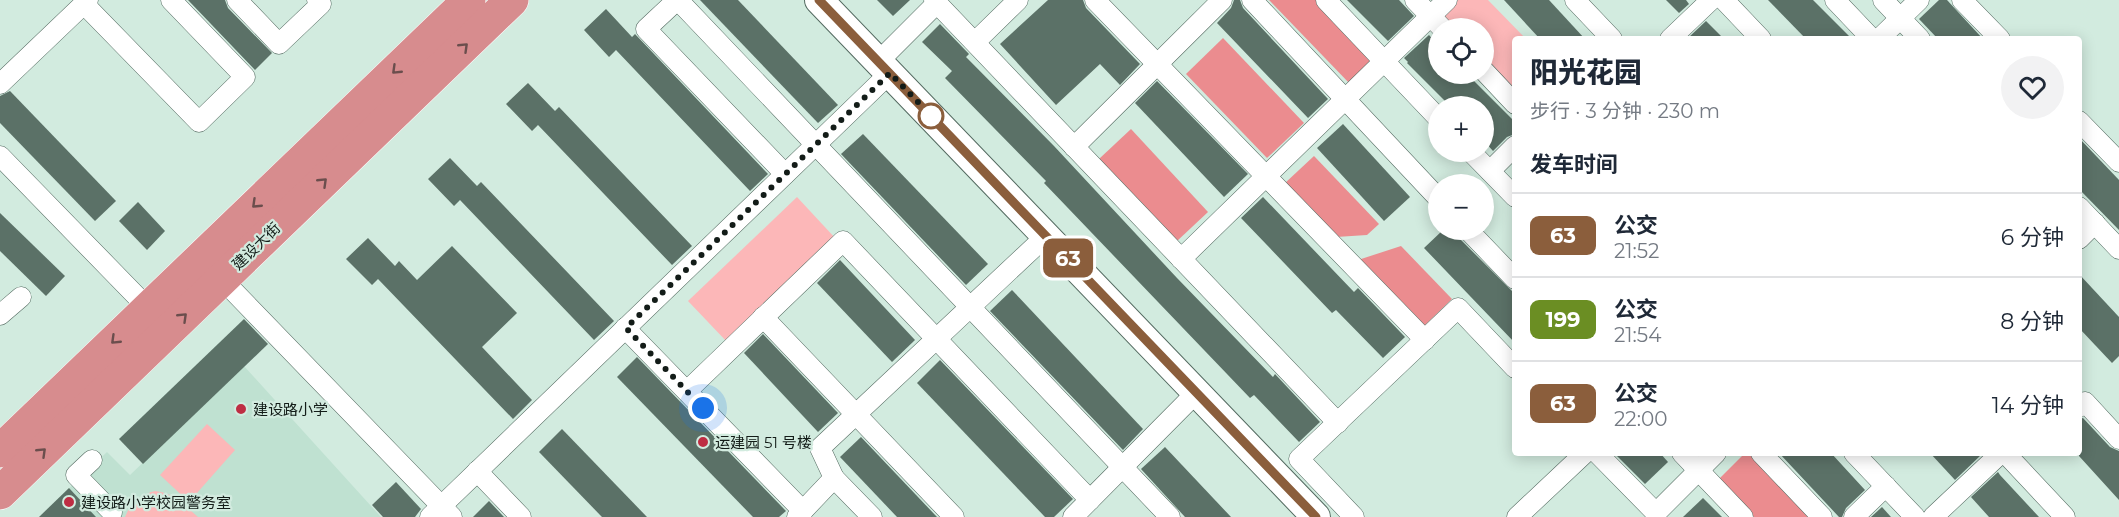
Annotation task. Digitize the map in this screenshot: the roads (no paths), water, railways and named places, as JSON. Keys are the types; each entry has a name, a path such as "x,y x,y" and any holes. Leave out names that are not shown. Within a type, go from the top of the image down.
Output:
{"highway":[{"name":"建设大街","path":"0,493 211,268 469,0"},
{"name":"建设大街","path":"0,451 148,308 211,268 497,4"}],"main road":[{"path":"819,0 1316,517"}],"street":[{"path":"0,84 82,2 199,122 245,77 171,0"},
{"path":"237,0 279,44 321,4 317,0"},
{"path":"785,174 646,29 678,0 1170,517"},
{"path":"975,42 1018,0"},
{"path":"1095,0 1425,340"},
{"path":"1074,147 1222,0"},
{"path":"1252,0 1428,187"},
{"path":"1326,0 1428,107"},
{"path":"1415,0 1432,18"},
{"path":"1438,18 1447,0"},
{"path":"1575,0 1609,36"},
{"path":"1673,36 1711,0"},
{"path":"1724,0 1758,36"},
{"path":"1835,0 1869,36"},
{"path":"1883,0 1917,36"},
{"path":"1882,36 1919,0"},
{"path":"1962,0 1997,36"},
{"path":"211,268 441,513 477,471 816,144 884,67 936,2 1338,423"},
{"path":"1181,259 1384,61 1428,28"},
{"path":"1494,82 1512,101"},
{"path":"2082,129 2119,162"},
{"path":"1490,171 1512,149"},
{"path":"0,156 148,308"},
{"path":"1481,162 1512,194"},
{"path":"2082,210 2119,249"},
{"path":"2082,236 2095,223"},
{"path":"872,517 834,478 820,448 1047,235"},
{"path":"1478,240 1512,276"},
{"path":"687,391 843,241 1090,500"},
{"path":"0,315 21,297"},
{"path":"1279,478 1458,308 1512,365"},
{"path":"763,317 954,517"},
{"path":"626,328 800,514 834,478"},
{"path":"1072,517 1197,392"},
{"path":"2082,404 2085,402 2119,439"},
{"path":"1517,517 1582,456"},
{"path":"1600,456 1650,513 1713,456"},
{"path":"1685,456 1743,517"},
{"path":"1764,456 1822,517"},
{"path":"1857,456 1915,517"},
{"path":"1933,517 2000,456"},
{"path":"2006,456 2065,517"},
{"path":"1299,459 1354,517"},
{"path":"93,460 76,475 112,512"},
{"path":"477,471 521,517"},
{"path":"1854,517 1886,486"}],"place":[{"name":"建设路小学","path":"241,409"},
{"name":"运建园 51 号楼","path":"703,442"},
{"name":"建设路小学校园警务室","path":"69,502"}]}
